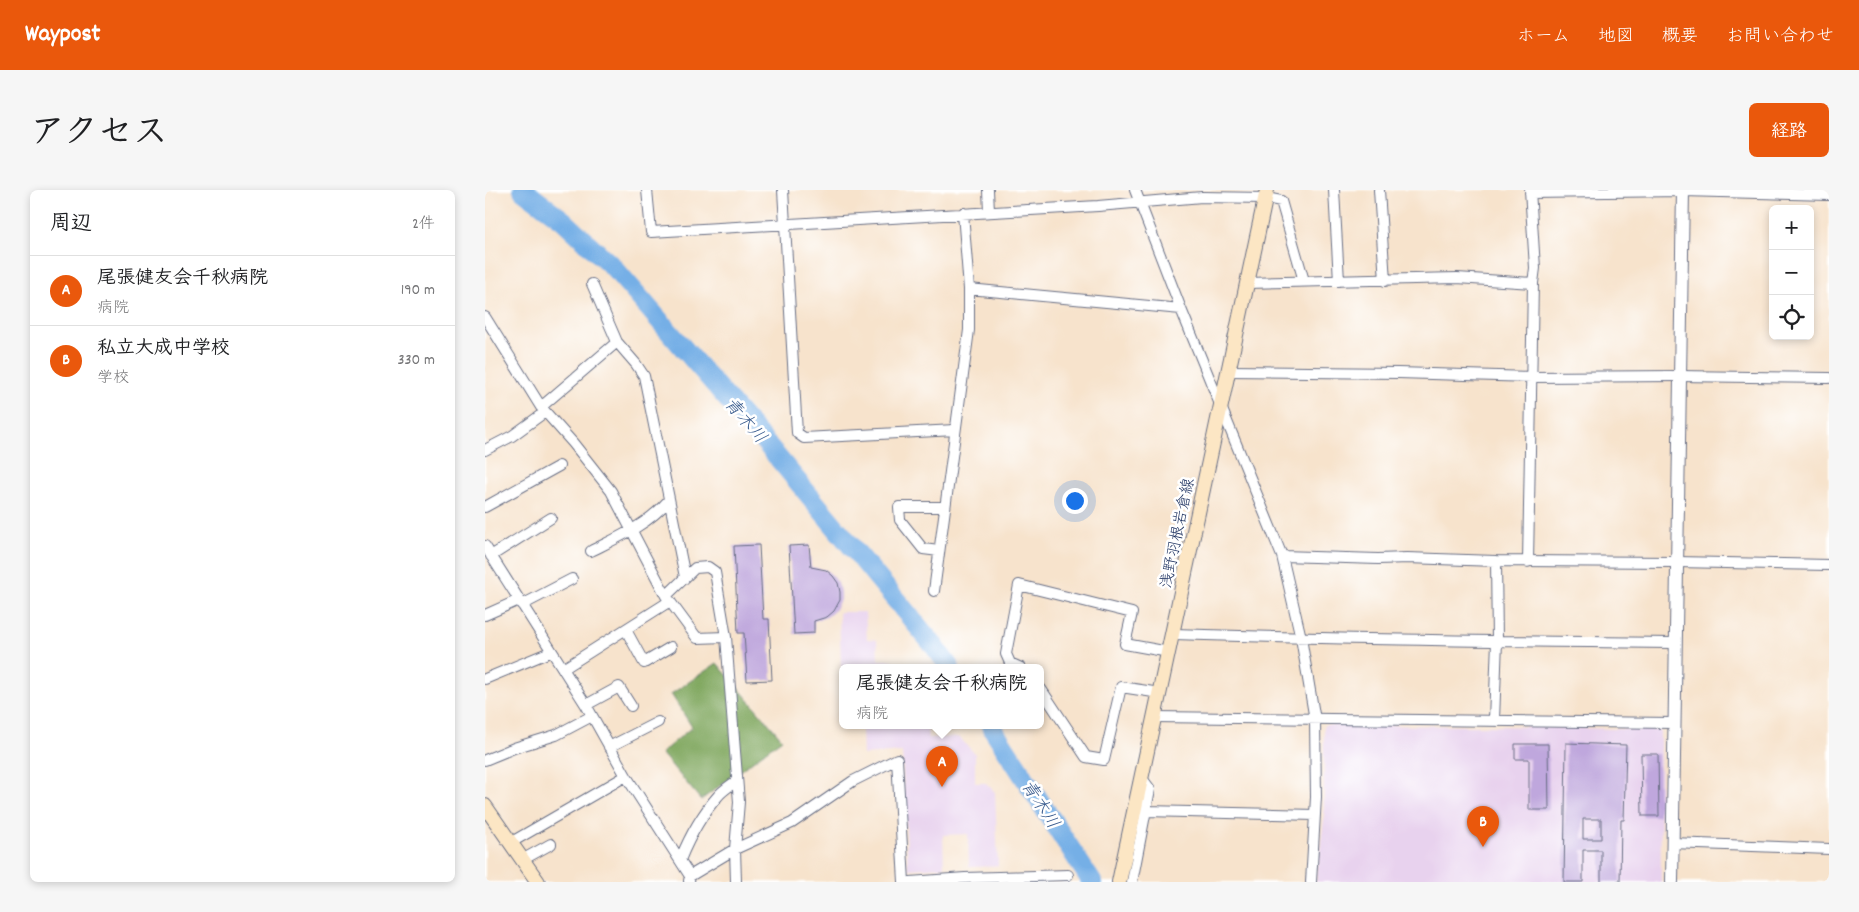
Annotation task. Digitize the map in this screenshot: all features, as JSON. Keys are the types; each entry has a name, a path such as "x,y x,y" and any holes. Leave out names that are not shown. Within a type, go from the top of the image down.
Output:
{"main road":[{"name":"浅野羽根岩倉線","path":"1119,882 1174,634 1228,371 1267,194"},
{"path":"485,806 538,882"}],"street":[{"path":"647,190 651,232 1098,206 1202,193 1267,194 1281,201 1304,281"},
{"path":"783,190 797,433 804,438 955,430"},
{"path":"988,190 989,211"},
{"path":"1135,190 1181,309 1282,556 1301,638 1315,720 1315,815 1311,882"},
{"path":"1334,190 1339,281"},
{"path":"1379,190 1385,281"},
{"path":"1672,882 1683,190"},
{"path":"1528,562 1533,283 1535,268 1530,192 1683,190 1829,195"},
{"path":"934,591 969,330 969,289 963,213"},
{"path":"1247,283 1457,278 1533,283"},
{"path":"592,284 617,342 644,376 685,577"},
{"path":"969,289 1181,309"},
{"path":"485,317 543,409 611,491 668,599 697,638 726,637"},
{"path":"485,450 512,436 617,342"},
{"path":"1228,371 1531,377 1829,378"},
{"path":"485,507 559,466"},
{"path":"591,551 658,513 668,501"},
{"path":"939,551 923,549 900,520 899,507 945,507"},
{"path":"491,556 551,518"},
{"path":"485,546 550,652 563,668 586,705 626,776 680,860 689,879 735,849 792,823 853,781 897,759 905,882"},
{"path":"1282,556 1528,562 1677,562 1829,566"},
{"path":"1494,720 1497,641 1496,561"},
{"path":"563,668 626,630 668,599 685,577 695,568 708,567 715,572 726,637 739,802 735,849 736,882"},
{"path":"485,615 521,603 573,578"},
{"path":"1012,664 1006,654 1019,585 1132,613 1125,644 1169,652"},
{"path":"626,630 644,663 671,647"},
{"path":"1174,634 1301,638 1675,643"},
{"path":"485,679 550,652"},
{"path":"586,705 619,687 631,706"},
{"path":"1044,694 1086,757 1104,760 1121,687 1160,693"},
{"path":"485,760 514,748 556,735 592,716"},
{"path":"1154,718 1494,720 1674,724"},
{"path":"609,747 658,722"},
{"path":"510,844 626,776"},
{"path":"1132,882 1150,789 1141,777"},
{"path":"680,860 687,843 702,818 718,796 736,781"},
{"path":"1145,811 1315,815"},
{"path":"522,860 551,844"},
{"path":"1673,844 1829,849"},
{"path":"910,882 1067,875"}],"shaded area":[{"path":"839,612 865,612 867,639 877,640 878,660 893,660 893,664 841,664"},
{"path":"1324,725 1494,726 1660,730 1661,882 1316,882 1324,819"},
{"path":"862,729 927,729 928,738 959,737 975,754 975,783 986,783 995,792 998,866 969,867 968,834 943,835 944,867 908,869 902,752 863,755"}],"green space":[{"path":"717,663 782,739 701,800 661,753 692,727 671,694"}],"building":[{"path":"759,545 763,619 769,619 772,680 747,681 744,633 738,633 734,546"},
{"path":"809,545 811,567 826,570 833,576 838,583 840,600 834,611 827,617 814,621 814,633 794,634 789,546"},
{"path":"1566,743 1626,745 1624,820 1621,820 1620,882 1601,882 1601,850 1583,850 1583,882 1564,882","holes":["1583,819 1601,819 1601,839 1583,839"]},
{"path":"1515,744 1548,744 1549,810 1529,810 1529,759 1515,759"},
{"path":"1641,754 1658,754 1659,816 1642,816"}],"waterway":[{"name":"青木川","path":"523,190 563,220 614,268 769,447 947,664"},
{"name":"青木川","path":"993,729 1092,882"}],"place":[{"name":"尾張健友会千秋病院","path":"942,787"},
{"name":"私立大成中学校","path":"1483,847"}]}
